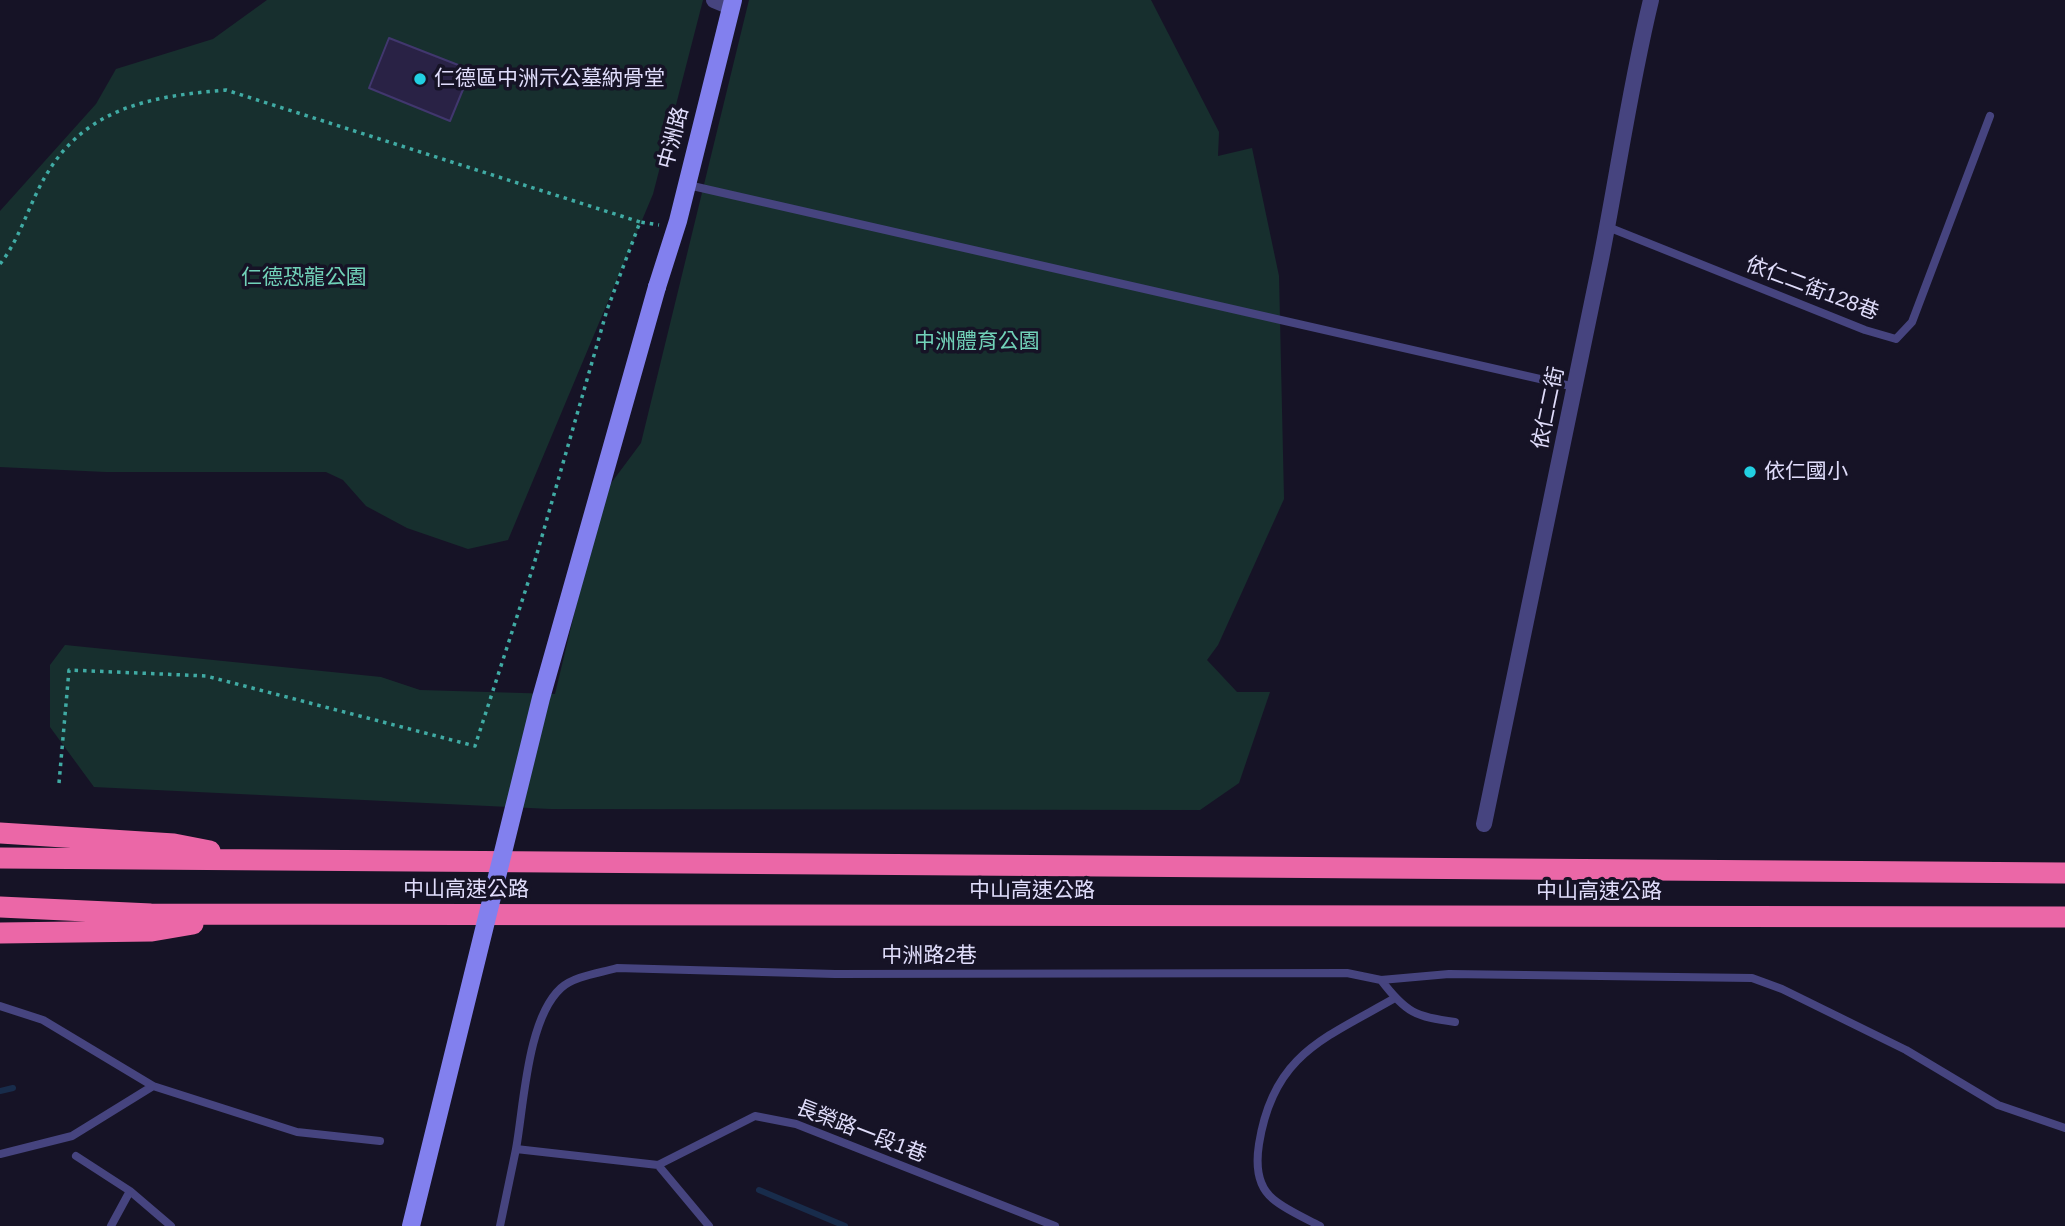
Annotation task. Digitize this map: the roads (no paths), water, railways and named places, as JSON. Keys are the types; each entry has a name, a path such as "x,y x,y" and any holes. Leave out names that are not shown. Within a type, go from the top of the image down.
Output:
{"highway":[{"path":"0,833 174,844 263,862"},
{"name":"中山高速公路","path":"0,858 2065,873"},
{"name":"中山高速公路","path":"0,907 150,914 2065,917"},
{"path":"0,933 152,931 254,914"}],"street":[{"path":"714,0 732,4"},
{"name":"依仁二街","path":"1484,824 1608,227 1633,73 1651,0"},
{"name":"中洲路","path":"411,1226 541,698 678,221 732,4"}],"lane":[{"name":"依仁二街128巷","path":"1608,227 1866,330 1896,339 1912,322 1990,116"},
{"path":"685,185 1575,387"},
{"name":"中洲路2巷","path":"516,1149 538,1024 561,988 584,977 617,968 835,974 1347,973 1381,980 1449,974 1752,978 1782,989 1906,1049 1998,1105 2065,1128"},
{"path":"1381,980 1395,998 1421,1018 1455,1023"},
{"path":"1320,1226 1272,1198 1259,1178 1257,1155 1264,1109 1288,1067 1337,1031 1395,998"},
{"path":"0,1006 43,1020 153,1086 297,1132 380,1141"},
{"path":"0,1154 72,1136 153,1086"},
{"name":"長榮路一段1巷","path":"658,1165 755,1116 796,1124 1055,1226"},
{"path":"500,1226 516,1149 658,1165 709,1226"},
{"path":"76,1156 130,1191 171,1226"},
{"path":"111,1226 130,1191"}],"waterway":[{"path":"0,1091 13,1088"},
{"path":"759,1190 845,1226"}],"place":[{"name":"仁德區中洲示公墓納骨堂","path":"420,79"},
{"name":"依仁國小","path":"1750,472"}],"park label":[{"name":"仁德恐龍公園","path":"304,278"},
{"name":"中洲體育公園","path":"977,342"}]}
